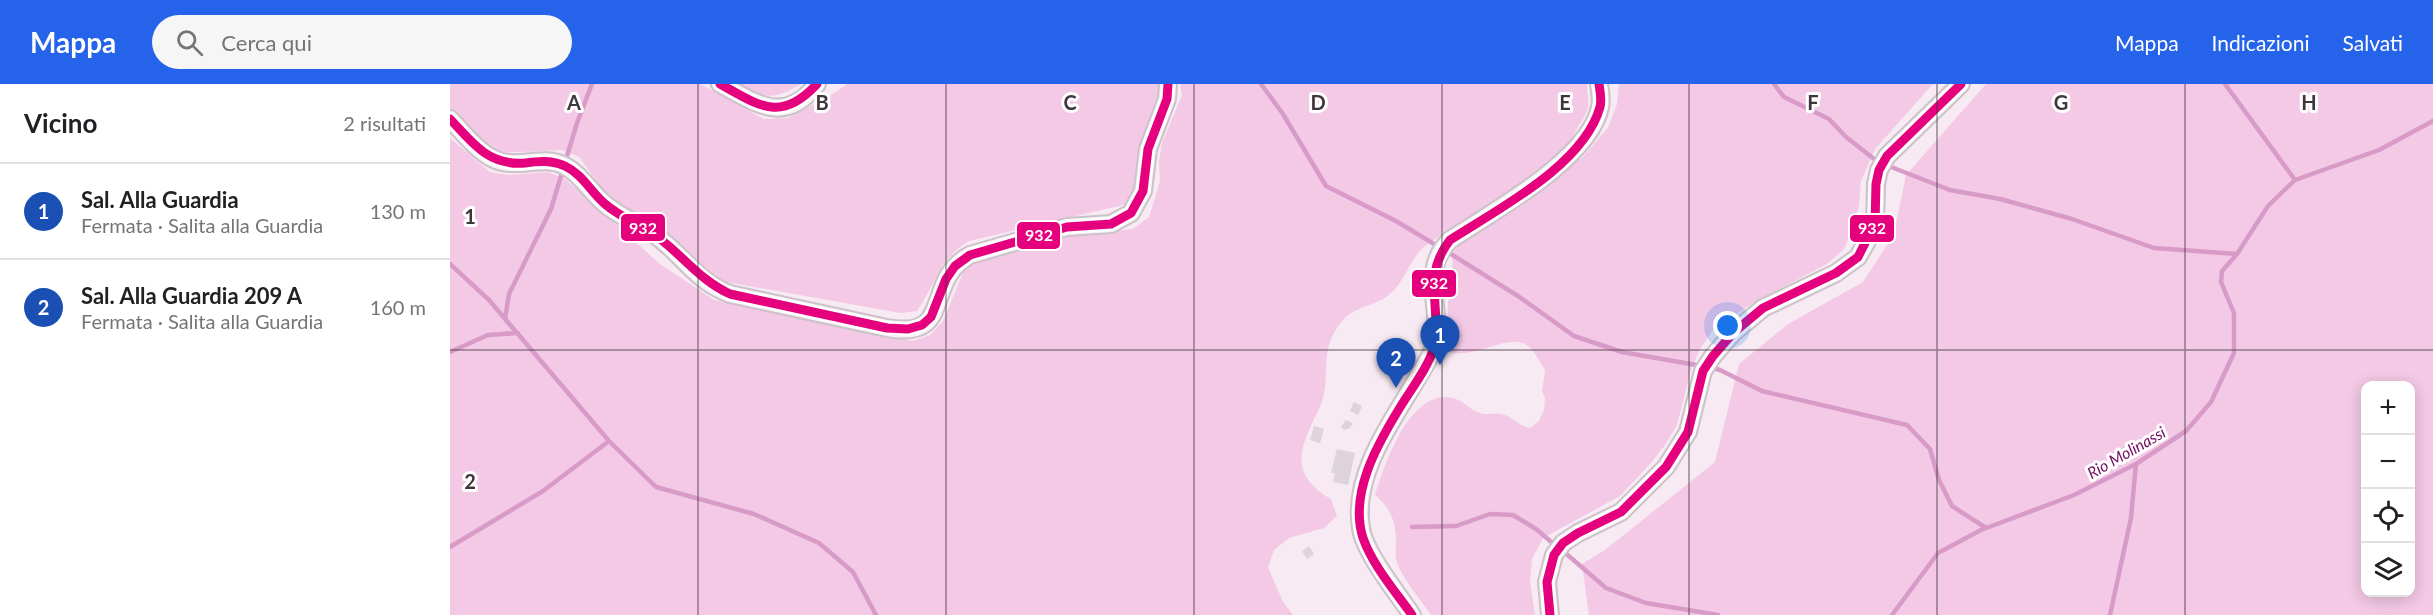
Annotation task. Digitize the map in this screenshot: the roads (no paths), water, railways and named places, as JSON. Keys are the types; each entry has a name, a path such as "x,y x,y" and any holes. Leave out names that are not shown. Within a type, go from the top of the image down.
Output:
{"main road":[{"path":"720,84 759,105 773,109 794,104 805,98 817,84"},
{"path":"450,119 474,143 501,162 555,162 573,171 603,203 659,237 714,288 730,294 864,323 911,330 921,327 930,320 947,275 959,261 970,255 1067,227 1111,224 1131,213 1143,191 1148,149 1167,99 1168,84"},
{"path":"1412,615 1366,544 1360,529 1361,496 1366,477 1385,432 1436,344 1438,329 1432,278 1436,258 1441,248 1450,240 1529,189 1562,162 1591,129 1596,119 1601,99 1599,84"},
{"path":"1550,615 1546,594 1549,568 1554,555 1563,543 1621,512 1666,467 1688,432 1703,371 1733,333 1763,308 1836,273 1858,257 1875,223 1879,170 1887,156 1961,84"}],"waterway":[{"path":"505,319 509,294 551,209 577,123 592,84"},
{"path":"1261,84 1283,114 1326,186 1396,221 1439,247"},
{"path":"1774,84 1784,97 1829,119 1846,137 1878,162"},
{"path":"2225,84 2295,180"},
{"name":"Rio Molinassi","path":"1892,615 1938,553 1981,530 2074,495 2136,464 2186,431 2211,402 2234,353 2234,313 2221,282 2222,271 2237,254 2268,206 2295,180 2379,150 2433,121"},
{"path":"1886,165 1950,190 2000,199 2072,219 2154,248 2237,254"},
{"path":"1446,251 1518,296 1574,336 1622,352 1702,366"},
{"path":"450,264 489,300 609,441 656,487 754,514 819,543 853,572 876,615"},
{"path":"450,352 488,335 518,333"},
{"path":"1710,367 1762,391 1907,425 1930,449 1939,480 1952,506 1986,528"},
{"path":"450,547 543,491 609,441"},
{"path":"2110,615 2131,518 2136,464"},
{"path":"1412,527 1456,526 1490,514 1513,515 1536,529 1556,546"},
{"path":"1563,551 1606,588 1646,603 1718,615"}],"place":[{"name":"Sal. Alla Guardia","path":"1440,365"},
{"name":"Sal. Alla Guardia 209 A","path":"1396,388"}]}
